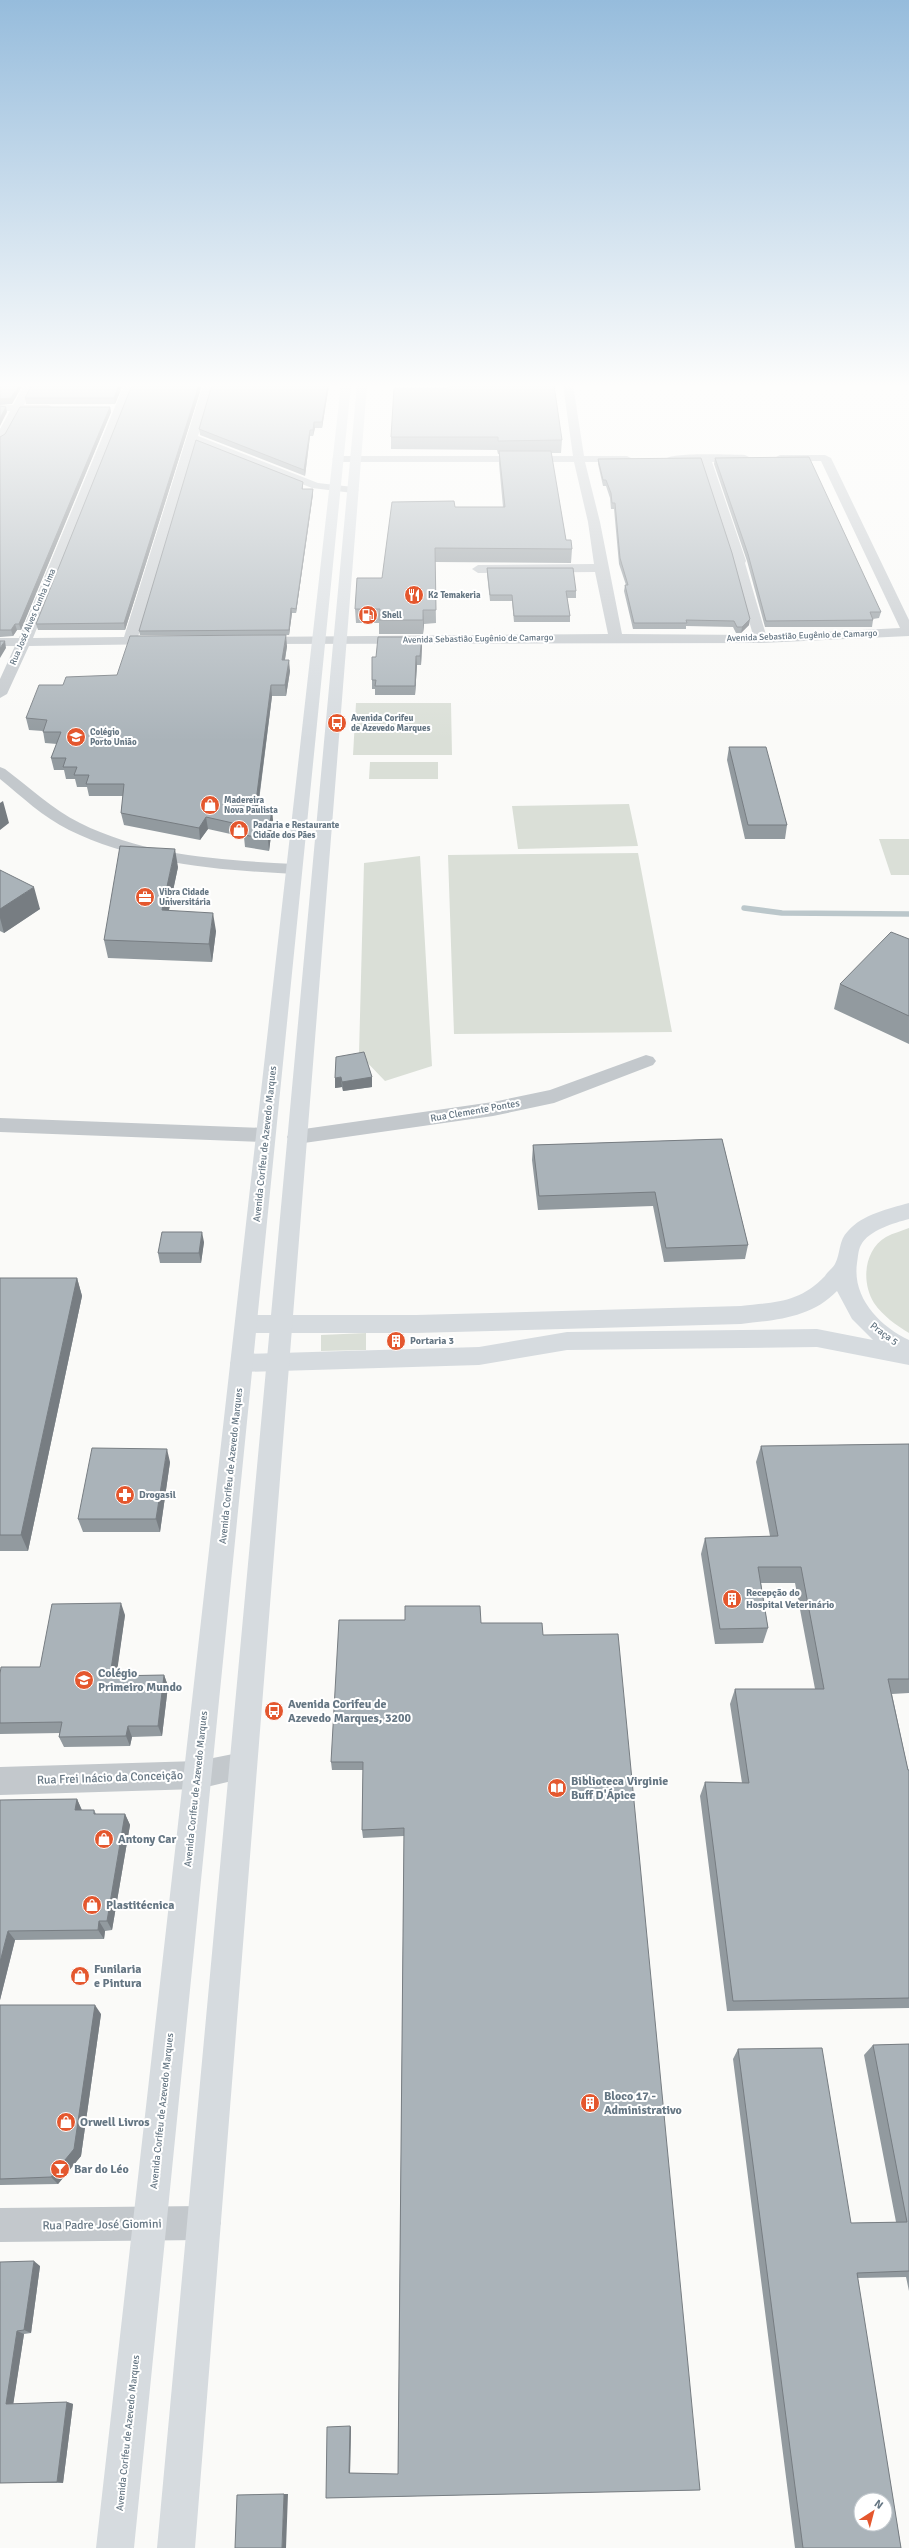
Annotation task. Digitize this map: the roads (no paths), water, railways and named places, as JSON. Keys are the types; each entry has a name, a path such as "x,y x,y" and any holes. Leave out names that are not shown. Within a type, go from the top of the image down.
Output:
{"main road":[{"name":"Avenida Corifeu de Azevedo Marques","path":"115,2548 333,504"},
{"path":"176,2548 352,504"},
{"path":"294,869 306,873 302,950 312,960"},
{"path":"246,1324 416,1324 741,1315 787,1309 815,1298 843,1270 851,1242 876,1221 909,1212"},
{"name":"Praça 5","path":"843,1270 850,1297 869,1324 899,1346 909,1350"},
{"path":"242,1363 479,1356 567,1341 768,1338 816,1338 909,1356"}],"street":[{"name":"Rua José Alves Cunha Lima","path":"0,694 24,642 78,504"},
{"path":"130,641 172,504"},
{"path":"590,504 601,568 616,638"},
{"path":"721,504 740,561 738,561 761,639"},
{"path":"847,504 908,632"},
{"path":"478,569 601,568"},
{"name":"Avenida Sebastião Eugênio de Camargo","path":"241,641 616,638 761,639 908,632"},
{"path":"0,642 170,641"},
{"path":"0,772 73,826 108,841 198,860 294,869"},
{"name":"Rua Clemente Pontes","path":"297,1137 493,1109 554,1096 646,1061"},
{"path":"0,1125 265,1135"},
{"name":"Rua Frei Inácio da Conceição","path":"0,1781 198,1775 243,1766"},
{"name":"Rua Padre José Giomini","path":"0,2225 204,2223"}],"waterway":[{"path":"744,908 782,913 909,914"}],"place":[{"name":"K2 Temakeria","path":"414,595"},
{"name":"Shell","path":"368,615"},
{"name":"Avenida Corifeu de Azevedo Marques","path":"337,723"},
{"name":"Colégio Porto União","path":"76,737"},
{"name":"Madereira Nova Paulista","path":"210,805"},
{"name":"Padaria e Restaurante Cidade dos Pães","path":"239,830"},
{"name":"Vibra Cidade Universitária","path":"145,897"},
{"name":"Portaria 3","path":"396,1341"},
{"name":"Drogasil","path":"125,1495"},
{"name":"Recepção do Hospital Veterinário","path":"732,1599"},
{"name":"Colégio Primeiro Mundo","path":"84,1680"},
{"name":"Avenida Corifeu de Azevedo Marques, 3200","path":"274,1711"},
{"name":"Biblioteca Virginie Buff D'Ápice","path":"557,1788"},
{"name":"Antony Car","path":"104,1839"},
{"name":"Plastitécnica","path":"92,1905"},
{"name":"Funilaria e Pintura","path":"80,1976"},
{"name":"Bloco 17 - Administrativo","path":"590,2103"},
{"name":"Orwell Livros","path":"66,2122"},
{"name":"Bar do Léo","path":"60,2169"}]}
